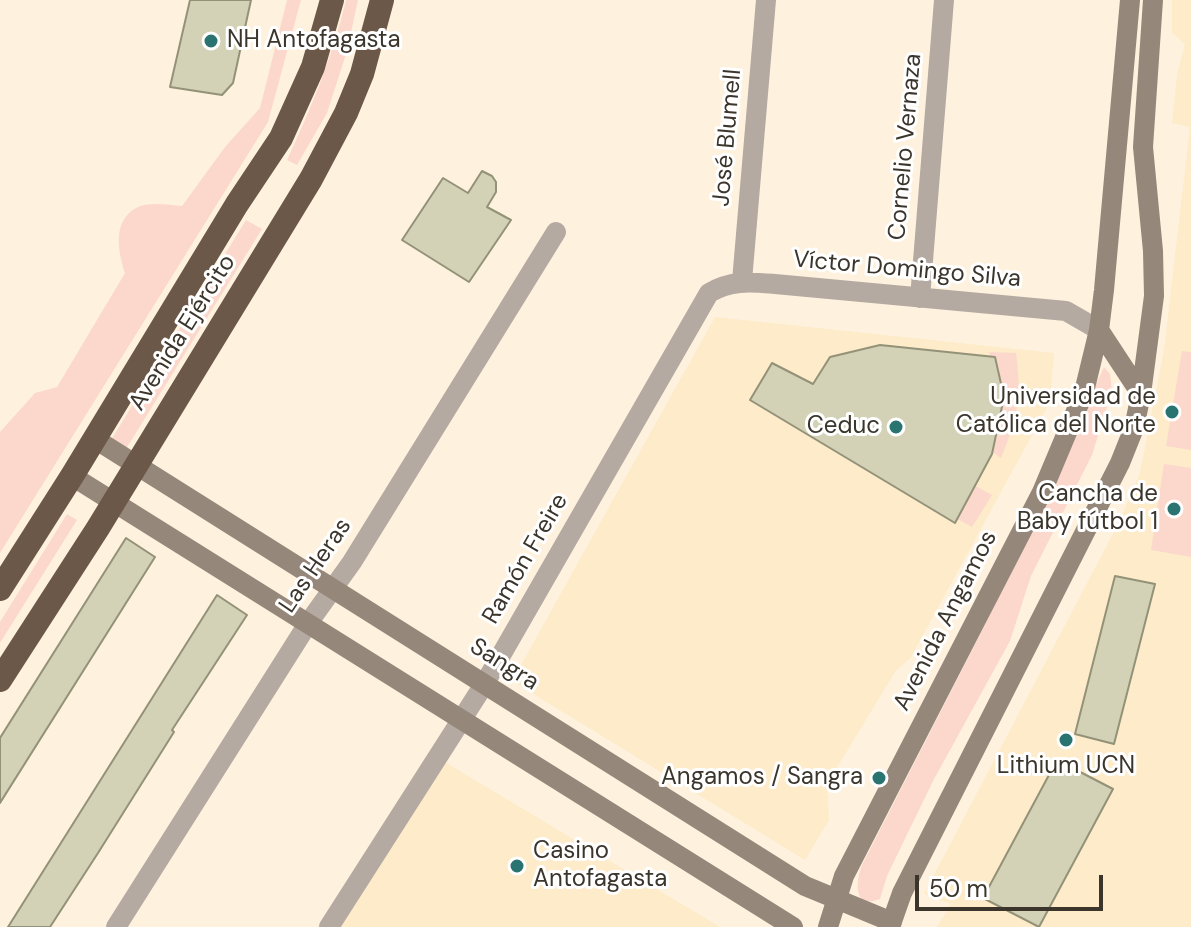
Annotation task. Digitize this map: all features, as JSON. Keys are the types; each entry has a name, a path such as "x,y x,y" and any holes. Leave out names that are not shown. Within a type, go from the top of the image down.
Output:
{"highway":[{"name":"Avenida Ejército","path":"0,589 237,204 281,138 313,67 332,0"},
{"name":"Avenida Ejército","path":"0,680 114,501 311,179 346,113 362,74 382,0"}],"main road":[{"name":"Avenida Angamos","path":"828,927 844,876 1042,492 1084,392 1099,330 1130,0"},
{"path":"891,924 902,893 1120,463 1134,428 1154,296 1143,147 1153,0"},
{"path":"1099,330 1141,394"},
{"name":"Sangra","path":"95,439 805,886 891,924"},
{"path":"72,476 793,927"}],"street":[{"name":"José Blumell","path":"742,281 766,0"},
{"name":"Cornelio Vernaza","path":"920,298 944,0"},
{"name":"Las Heras","path":"116,927 309,622 352,562 556,232"},
{"name":"Víctor Domingo Silva","path":"709,293 725,284 742,281 1066,311 1099,330"},
{"name":"Ramón Freire","path":"329,927 485,683 709,293"}],"shaded area":[{"path":"287,0 301,0 268,122 0,553 0,432 35,393 57,387 125,273 119,238 128,214 147,205 182,206 225,147 260,108"},
{"path":"346,0 358,0 347,51 327,113 297,165 287,160 321,82"},
{"name":"Universidad de Católica del Norte","path":"1172,0 1191,0 1191,927 937,927 951,904 924,894 1117,526 1140,473 1164,350 1190,127 1172,123 1177,75 1185,44 1172,33"},
{"path":"246,220 262,229 126,449 111,440"},
{"path":"715,317 1054,353 1050,402 911,657 895,672 827,784 829,820 805,860 512,681"},
{"path":"1182,351 1191,352 1191,450 1166,446"},
{"path":"989,352 1016,353 1019,383 1017,407 1001,458 984,446 995,378"},
{"path":"1104,367 1110,374 1112,391 1092,455 1031,576 1010,641 933,781 887,876 880,899 865,901 858,892 862,865 985,625"},
{"name":"Cancha de Baby fútbol 1","path":"1164,464 1191,468 1191,557 1151,550"},
{"path":"972,484 992,495 972,527 954,517"},
{"path":"67,514 77,520 0,643 0,622"},
{"path":"443,761 720,927 340,927"}],"building":[{"name":"NH Antofagasta","path":"190,0 251,0 233,83 222,95 170,87"},
{"path":"482,171 496,182 496,192 487,207 511,220 469,282 402,240 443,178 468,193"},
{"name":"Ceduc","path":"880,345 995,357 1004,397 992,454 955,523 750,400 772,363 813,384 830,357"},
{"path":"126,538 155,557 0,803 0,738"},
{"path":"1115,576 1155,584 1114,744 1075,734"},
{"path":"217,595 247,615 172,730 174,732 98,853 50,927 8,927"},
{"path":"1057,760 1113,789 1039,927 983,898"}],"place":[{"name":"NH Antofagasta","path":"211,41"},
{"name":"Universidad de Católica del Norte","path":"1172,412"},
{"name":"Ceduc","path":"896,427"},
{"name":"Cancha de Baby fútbol 1","path":"1174,509"},
{"name":"Lithium UCN","path":"1066,740"},
{"name":"Angamos / Sangra","path":"879,778"},
{"name":"Casino Antofagasta","path":"517,866"}]}
